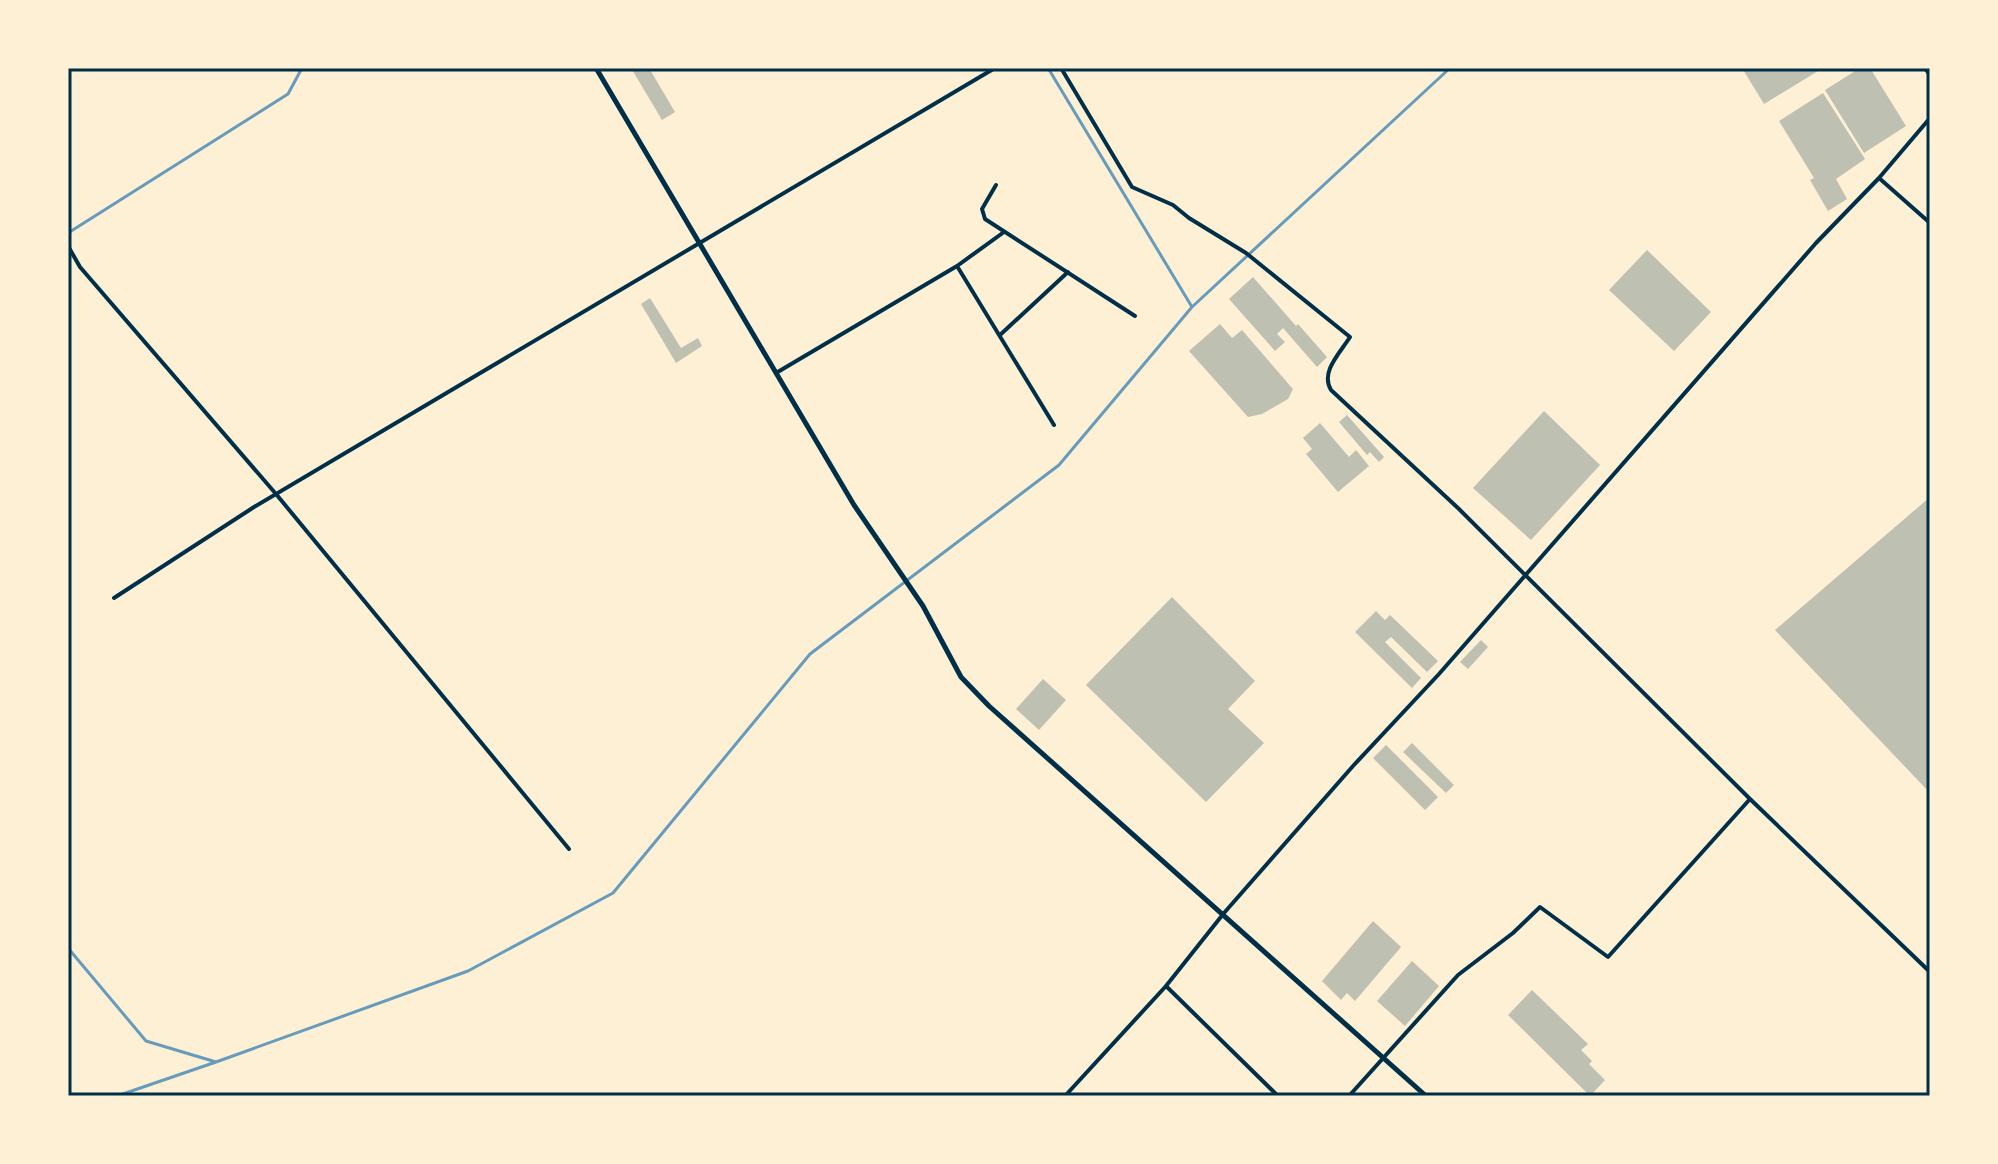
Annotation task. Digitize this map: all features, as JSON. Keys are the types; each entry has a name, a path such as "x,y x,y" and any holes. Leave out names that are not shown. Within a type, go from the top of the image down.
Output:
{"street":[{"path":"596,68 854,505 923,606 961,677 989,706 1426,1096"},
{"path":"114,598 276,494 995,68"},
{"path":"1061,68 1132,187 1173,205 1246,253 1350,337 1328,372 1327,382 1331,390 1459,509 1750,799 1930,972"},
{"path":"1925,68 1930,75"},
{"path":"1065,1096 1166,986 1223,914 1353,766 1439,674 1816,243 1879,178 1930,118"},
{"path":"1879,178 1930,223"},
{"path":"996,185 982,209 985,219 1135,316"},
{"path":"776,373 957,266 1004,232"},
{"path":"68,246 80,267 276,494 569,849"},
{"path":"957,266 1054,425"},
{"path":"1000,335 1068,272"},
{"path":"1349,1096 1458,975 1513,933 1540,907 1608,957 1750,799"},
{"path":"1166,986 1278,1096"}],"building":[{"path":"631,68 649,68 675,112 662,120"},
{"path":"1742,68 1823,68 1764,104"},
{"path":"1860,68 1870,68 1906,126 1864,153 1825,90"},
{"path":"1823,93 1865,159 1836,179 1847,199 1828,211 1810,180 1814,178 1779,121"},
{"path":"1647,250 1711,312 1674,351 1609,290"},
{"path":"1253,277 1327,357 1317,367 1283,328 1277,334 1285,342 1275,351 1229,299"},
{"path":"650,298 681,348 698,338 702,346 676,363 641,304"},
{"path":"1220,324 1232,338 1242,330 1293,389 1288,399 1262,414 1248,417 1189,351"},
{"path":"1544,411 1600,465 1531,540 1473,488"},
{"path":"1347,415 1384,457 1379,462 1370,452 1367,455 1339,422"},
{"path":"1320,423 1349,457 1356,450 1369,466 1338,492 1306,454 1312,449 1303,438"},
{"path":"1930,497 1930,793 1775,630"},
{"path":"1172,597 1255,681 1228,709 1264,743 1206,802 1086,685"},
{"path":"1376,611 1385,620 1390,615 1438,661 1427,672 1391,637 1385,642 1421,678 1412,688 1355,632"},
{"path":"1481,640 1488,647 1468,669 1460,662"},
{"path":"1043,679 1066,700 1039,730 1016,709"},
{"path":"1412,743 1454,785 1446,793 1403,752"},
{"path":"1386,745 1438,797 1425,810 1373,758"},
{"path":"1373,921 1401,947 1355,1001 1347,993 1341,1000 1322,981"},
{"path":"1412,961 1439,986 1405,1026 1377,1001"},
{"path":"1532,990 1588,1044 1581,1050 1592,1061 1589,1064 1605,1080 1590,1096 1508,1015"}],"waterway":[{"path":"68,233 288,94 302,68"},
{"path":"1048,68 1192,307"},
{"path":"216,1062 468,971 613,893 810,654 1059,465 1192,307 1450,68"},
{"path":"68,948 146,1041 216,1062 117,1096"}]}
